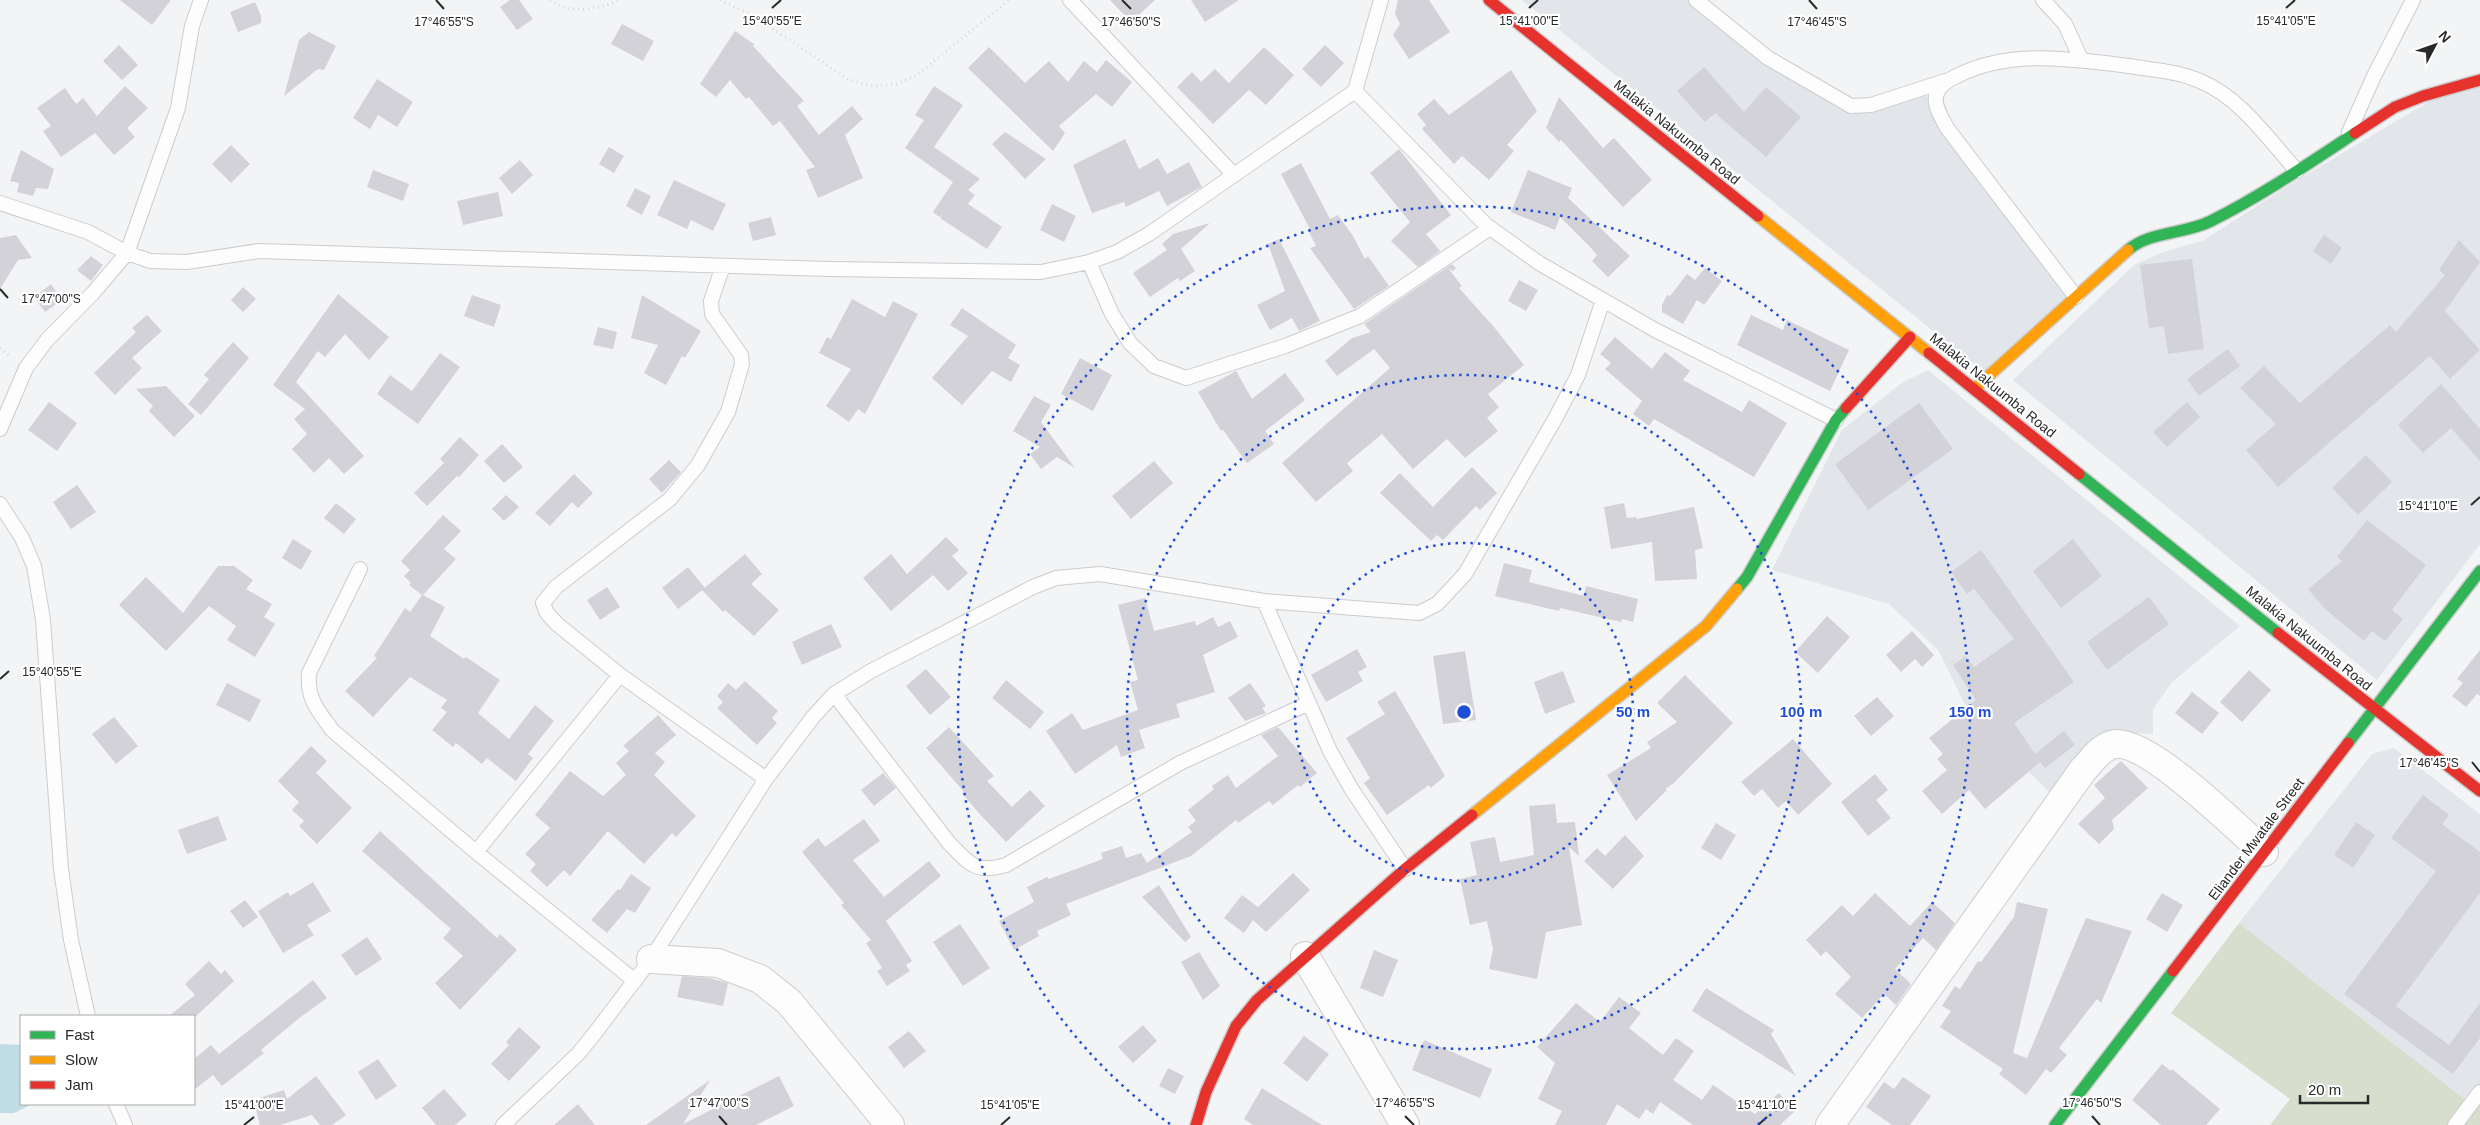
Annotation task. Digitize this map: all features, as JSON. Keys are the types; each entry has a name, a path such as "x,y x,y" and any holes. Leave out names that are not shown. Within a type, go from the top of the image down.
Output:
{"street":[{"name":"Malakia Nakuumba Road","path":"1489,0 2374,710 2480,791"},
{"path":"1974,389 2132,247 2146,240 2209,222 2297,171 2395,107 2423,96 2480,80"},
{"path":"1196,1125 1206,1092 1236,1026 1257,1000 1405,869 1706,626 1747,577 1836,420 1910,337"},
{"name":"Eliander Mwatale Street","path":"2055,1125 2480,572"},
{"path":"1830,1125 2077,778 2101,750 2114,744 2133,747 2163,764 2264,852"},
{"path":"1305,956 1405,1125"},
{"path":"651,959 718,963 760,979 789,1002 890,1125"}],"lane":[{"path":"0,429 26,368 47,340 93,294 127,253 178,108 192,26 200,0"},
{"path":"1070,0 1234,175"},
{"path":"0,203 88,232 127,253 166,263 187,262 259,251 723,266 1041,272 1090,262 1116,252 1148,234 1355,91 1381,0"},
{"path":"1696,0 1768,58 1851,106 1871,105 1947,81 1967,71 1999,62 2025,59 2081,59 2174,72 2201,81 2225,96 2248,116 2297,171"},
{"path":"2042,0 2065,24 2081,59"},
{"path":"2347,138 2374,76 2412,0"},
{"path":"1947,81 1937,92 1936,105 1947,128 2076,298"},
{"path":"1355,91 1490,228 1539,263 1654,330 1836,420"},
{"path":"1090,262 1112,314 1130,343 1154,366 1186,378 1285,346 1360,316 1490,228"},
{"path":"723,266 711,301 712,314 741,355 742,364 728,412 698,465 670,499 556,587 544,603 547,613 556,624 620,675 766,779"},
{"path":"503,1125 578,1054 635,981 766,779 813,717 834,694 870,671 1033,587 1056,578 1100,574 1264,601 1398,613 1419,613 1437,604 1465,574 1555,419 1578,375 1603,300"},
{"path":"0,504 22,538 34,566 44,620 61,869 71,940 88,1015"},
{"path":"360,569 309,673 307,690 315,707 332,730 476,852 635,981"},
{"path":"1264,601 1330,751 1352,790 1405,869"},
{"path":"476,852 620,675"},
{"path":"834,694 949,843 966,860 979,868 990,870 1006,865 1180,763 1309,702"},
{"path":"2455,1125 2480,1092"},
{"path":"116,1105 125,1125"}],"path":[{"path":"550,0 576,11 599,8 620,0"},
{"path":"720,0 754,16 849,80 874,86 897,84 917,75 1009,0"}],"shaded area":[{"path":"1522,0 1696,0 1768,58 1851,106 1920,90 1936,105 2076,297 1988,375"},
{"path":"2480,80 2480,544 2377,680 2013,380 2134,265 2163,252 2202,241 2304,176 2457,85"},
{"path":"1928,370 2240,626 2172,682 2153,709 2153,734 2116,732 2053,796 1969,713 1939,651 1889,604 1772,570 1842,430 1903,382"},
{"path":"2394,748 2480,814 2480,1092 2471,1104 2239,923 2372,754"}],"green space":[{"path":"2239,923 2471,1104 2480,1092 2480,1125 2270,1125 2290,1099 2171,1013"}],"water":[{"path":"0,1044 20,1045 20,1105 30,1105 14,1113 0,1113"}],"building":[{"path":"120,0 171,0 152,25"},
{"path":"510,0 519,0 533,19 517,30 500,7"},
{"path":"1110,0 1155,0 1131,22"},
{"path":"1191,0 1239,0 1205,22"},
{"path":"1398,0 1429,0 1450,32 1409,59 1393,35 1400,24 1395,14"},
{"path":"255,2 261,16 261,23 238,32 230,12"},
{"path":"622,24 654,41 643,61 611,44"},
{"path":"735,31 754,44 753,46 804,101 797,106 819,135 852,106 863,119 845,135 863,178 818,198 806,170 815,167 780,121 773,126 749,97 746,99 730,80 716,97 700,84"},
{"path":"309,32 336,46 324,70 318,69 284,96 299,40"},
{"path":"119,45 138,65 122,80 103,61"},
{"path":"1325,45 1344,63 1321,87 1302,69"},
{"path":"989,47 1025,83 1049,61 1068,82 1084,61 1097,72 1106,60 1132,82 1112,107 1096,94 1059,126 1065,133 1053,151 968,68"},
{"path":"1264,47 1294,75 1266,105 1249,90 1213,124 1177,87 1192,72 1201,82 1215,69 1229,83"},
{"path":"1704,67 1744,112 1766,87 1801,117 1766,157 1715,113 1705,122 1677,91"},
{"path":"1511,70 1537,111 1507,145 1514,151 1489,180 1462,156 1454,164 1422,129 1426,125 1417,114 1434,99 1449,115"},
{"path":"377,79 413,102 397,127 378,115 370,129 353,118"},
{"path":"125,86 148,108 127,128 135,137 114,155 95,133 61,157 43,131 51,126 37,108 65,88 76,104 83,98 97,116"},
{"path":"934,86 963,105 934,147 980,179 968,190 975,195 968,204 1002,227 987,249 940,218 942,215 939,217 933,212 953,182 905,148 924,120 915,115"},
{"path":"1559,97 1603,148 1614,138 1652,180 1623,207 1561,140 1559,142 1546,128"},
{"path":"1005,132 1046,159 1025,179 992,144"},
{"path":"1125,139 1139,169 1158,158 1167,174 1189,162 1202,187 1167,206 1159,191 1126,207 1124,202 1092,213 1073,165"},
{"path":"231,145 250,164 231,183 212,164"},
{"path":"609,147 624,156 614,173 599,164"},
{"path":"1399,149 1451,215 1426,234 1440,251 1418,267 1391,241 1410,222 1370,173"},
{"path":"21,150 54,169 48,189 36,188 33,196 17,192 19,183 10,181"},
{"path":"520,160 533,175 512,194 499,178"},
{"path":"1301,163 1330,219 1338,215 1353,236 1365,259 1368,256 1389,286 1354,309 1310,248 1316,246 1308,230 1310,229 1281,174"},
{"path":"373,170 409,184 403,201 367,187"},
{"path":"1528,170 1572,188 1568,198 1630,256 1608,277 1592,261 1597,255 1560,217 1555,230 1511,212"},
{"path":"674,180 726,204 713,231 691,220 687,229 657,215"},
{"path":"635,188 651,196 642,215 626,206"},
{"path":"498,192 503,216 463,225 457,201"},
{"path":"1052,204 1076,216 1064,242 1040,230"},
{"path":"771,217 776,235 753,241 748,223"},
{"path":"1210,223 1181,249 1195,271 1180,281 1178,278 1150,297 1133,273 1167,250 1162,244 1173,234"},
{"path":"16,235 32,258 18,260 0,289 0,238"},
{"path":"2324,235 2342,248 2331,264 2313,251"},
{"path":"1279,239 1320,321 1299,331 1292,318 1270,330 1257,305 1285,291 1268,244"},
{"path":"2459,240 2480,262 2445,311 2480,350 2450,379 2430,356 2278,487 2246,450 2276,424 2240,388 2264,366 2300,403 2390,325 2396,332 2445,275 2439,270"},
{"path":"91,256 103,265 91,281 77,270"},
{"path":"2192,259 2204,349 2168,354 2164,326 2149,328 2140,265"},
{"path":"1452,264 1456,268 1453,271 1448,268 1462,286 1459,288 1494,327 1524,365 1488,394 1499,407 1487,418 1498,431 1465,458 1447,439 1413,469 1382,434 1347,463 1353,471 1316,502 1282,463 1390,368 1374,349 1337,376 1325,361 1352,338 1371,332 1364,324"},
{"path":"1705,268 1722,281 1704,305 1697,300 1683,324 1662,312 1662,305 1667,295 1670,296 1687,274 1695,280"},
{"path":"1519,280 1538,290 1526,311 1508,301"},
{"path":"51,284 62,300 45,312 34,297"},
{"path":"243,287 256,299 243,312 231,300"},
{"path":"338,294 389,337 369,360 345,334 325,357 318,351 296,382 364,456 344,474 329,458 314,473 292,449 307,434 294,419 305,409 273,385"},
{"path":"472,295 501,305 494,327 464,316"},
{"path":"642,295 701,331 685,358 682,356 666,385 644,373 658,345 631,338"},
{"path":"852,299 885,317 893,301 918,314 865,414 858,409 849,422 826,406 851,369 819,353 827,337 831,339"},
{"path":"962,308 1016,345 1008,358 1020,365 1011,382 992,371 962,405 932,378 968,336 950,325"},
{"path":"147,315 162,331 132,358 142,368 115,395 94,373 136,332 132,328"},
{"path":"1751,315 1783,330 1787,320 1849,350 1830,391 1737,345"},
{"path":"598,327 617,332 613,349 593,345"},
{"path":"1615,337 1652,369 1665,352 1690,371 1683,380 1742,412 1749,400 1787,423 1754,477 1654,419 1649,426 1633,414 1642,401 1605,369 1611,363 1600,354"},
{"path":"233,342 249,358 201,415 188,404 209,379 204,375"},
{"path":"2228,349 2240,366 2199,396 2187,379"},
{"path":"440,353 460,367 418,424 377,394 390,375 412,391"},
{"path":"1080,358 1112,375 1093,411 1061,394"},
{"path":"1236,371 1252,399 1285,373 1305,400 1265,431 1274,444 1247,463 1223,430 1221,431 1198,392"},
{"path":"2441,384 2480,429 2480,461 2451,428 2423,453 2398,425"},
{"path":"166,386 195,416 174,437 149,411 153,406 136,389"},
{"path":"1034,396 1051,405 1041,422 1075,468 1057,457 1041,469 1030,454 1040,447 1013,431"},
{"path":"49,402 77,423 57,451 28,430"},
{"path":"2187,402 2200,417 2167,447 2153,432"},
{"path":"1919,403 1953,449 1868,510 1835,464"},
{"path":"460,437 479,455 459,477 457,476 427,506 414,493 444,463 440,459"},
{"path":"502,444 523,467 504,483 484,461"},
{"path":"2366,455 2392,482 2358,515 2332,488"},
{"path":"669,460 681,472 662,493 649,479"},
{"path":"1154,461 1173,483 1131,519 1112,496"},
{"path":"1472,467 1497,493 1480,510 1476,506 1443,540 1437,535 1431,541 1380,493 1400,473 1433,507"},
{"path":"574,474 593,493 578,508 572,502 550,526 535,513"},
{"path":"77,485 96,512 71,529 53,502"},
{"path":"506,495 519,507 504,521 492,509"},
{"path":"336,503 356,519 344,534 324,518"},
{"path":"1624,503 1627,518 1636,517 1637,519 1694,507 1703,548 1695,550 1697,579 1655,581 1652,542 1611,549 1604,507"},
{"path":"443,515 461,531 444,549 456,559 423,595 445,607 430,636 500,680 478,713 509,739 535,705 554,721 528,754 533,758 516,781 487,758 482,764 456,743 453,747 432,730 447,712 441,708 447,700 410,677 373,717 345,691 377,658 374,656 405,608 410,612 422,595 409,585 411,583 404,576 410,570 401,561"},
{"path":"2367,520 2426,565 2392,610 2403,619 2385,641 2372,631 2364,641 2325,609 2308,589 2342,561 2337,557"},
{"path":"946,537 959,550 952,556 968,573 948,591 933,575 891,611 863,578 891,554 907,574"},
{"path":"293,539 312,551 301,570 282,558"},
{"path":"2073,539 2102,576 2061,608 2033,571"},
{"path":"1981,550 2074,682 2014,723 2035,754 2064,731 2075,745 2045,768 2040,762 1985,809 1969,790 1942,814 1922,791 1947,770 1937,759 1943,754 1929,738 1976,700 1953,665 1966,656 1974,667 2014,639 1974,589 1967,594 1951,572"},
{"path":"745,554 762,574 751,584 779,610 754,636 725,610 723,612 702,590"},
{"path":"1504,563 1532,570 1529,582 1584,596 1586,586 1638,599 1633,622 1622,619 1621,622 1560,608 1559,611 1495,596"},
{"path":"218,566 234,566 253,580 246,589 272,604 264,617 275,624 255,657 227,640 236,626 209,606 166,651 119,605 146,577 183,613"},
{"path":"688,567 705,588 678,609 662,588"},
{"path":"607,587 620,607 600,620 587,600"},
{"path":"2149,597 2169,624 2107,670 2087,642"},
{"path":"1145,598 1154,631 1195,621 1196,626 1213,617 1218,627 1230,621 1238,637 1203,655 1215,692 1176,704 1180,717 1139,730 1145,748 1121,757 1117,745 1075,774 1046,731 1072,713 1083,730 1138,710 1130,682 1138,680 1118,605"},
{"path":"1827,616 1850,637 1818,673 1795,652"},
{"path":"831,624 842,647 802,665 792,642"},
{"path":"1912,631 1934,655 1922,667 1915,659 1901,672 1886,655"},
{"path":"1357,649 1367,667 1358,672 1363,681 1326,702 1311,675"},
{"path":"2480,650 2480,696 2477,694 2466,707 2452,696 2463,683 2457,679"},
{"path":"1465,651 1476,720 1443,724 1433,656"},
{"path":"926,669 951,697 930,715 906,686"},
{"path":"2249,670 2271,690 2242,722 2220,702"},
{"path":"1563,671 1575,702 1545,714 1534,682"},
{"path":"1685,675 1733,723 1674,783 1665,789 1667,790 1636,821 1607,775 1651,748 1647,742 1677,722 1657,703"},
{"path":"1006,680 1044,712 1030,729 992,698"},
{"path":"745,681 778,711 772,718 777,723 757,745 717,708 723,702 717,696 728,683 736,690"},
{"path":"227,683 261,700 250,722 216,705"},
{"path":"1250,683 1266,706 1262,708 1266,713 1245,721 1228,698"},
{"path":"1395,691 1445,776 1431,788 1429,785 1387,815 1364,783 1370,778 1346,738 1385,714 1377,702"},
{"path":"2192,692 2219,713 2202,734 2175,713"},
{"path":"1877,697 1894,716 1871,736 1854,716"},
{"path":"658,715 676,735 655,753 665,762 654,775 696,816 676,837 672,833 644,864 608,831 570,876 564,870 547,887 530,871 536,864 525,854 550,828 535,815 570,771 603,796 626,775 616,763 629,751 623,746"},
{"path":"114,717 138,746 116,764 92,734"},
{"path":"949,727 994,776 987,781 1012,807 1030,790 1045,806 1006,842 977,811 962,793 964,792 926,748"},
{"path":"1278,727 1317,773 1273,805 1269,801 1238,823 1236,820 1191,856 1066,904 1071,915 1037,931 1039,936 1014,950 999,921 1034,902 1027,887 1047,877 1049,879 1103,859 1101,853 1122,846 1126,858 1141,853 1147,863 1192,832 1188,827 1196,821 1188,810 1214,789 1212,786 1228,775 1236,788 1278,756 1261,735"},
{"path":"1793,739 1832,784 1798,815 1786,801 1778,808 1762,789 1754,796 1741,782"},
{"path":"311,746 327,761 316,773 352,808 317,844 299,826 304,821 292,810 299,802 278,781"},
{"path":"2121,761 2148,788 2112,820 2114,829 2099,844 2078,824 2105,798 2094,785"},
{"path":"883,773 896,788 874,806 861,790"},
{"path":"1875,774 1888,790 1876,800 1891,818 1868,836 1841,802"},
{"path":"2423,795 2449,815 2442,824 2480,852 2480,893 2396,1006 2449,1045 2480,1003 2480,1038 2453,1074 2344,994 2436,871 2391,838"},
{"path":"1555,804 1557,823 1575,822 1579,856 1569,847 1582,925 1546,932 1537,979 1489,969 1493,949 1487,921 1470,925 1460,879 1477,875 1470,842 1495,837 1500,862 1534,855 1529,806"},
{"path":"218,816 227,840 187,854 178,830"},
{"path":"864,819 880,841 853,860 884,897 929,861 941,876 886,921 912,961 906,965 910,971 887,986 877,971 882,968 866,943 871,940 841,905 844,903 802,852 818,838 825,847"},
{"path":"2356,822 2375,835 2353,868 2334,855"},
{"path":"1716,823 1736,835 1721,860 1701,848"},
{"path":"380,831 497,938 500,934 517,950 460,1010 435,983 463,956 443,938 451,929 362,851"},
{"path":"1625,835 1644,856 1613,889 1584,861 1597,848 1605,856"},
{"path":"1293,873 1310,890 1266,932 1253,920 1244,933 1224,918 1242,895 1258,907"},
{"path":"631,874 651,888 635,913 627,909 607,933 591,920 618,889 620,890"},
{"path":"313,882 331,911 307,925 314,935 283,953 258,911 288,892 290,896"},
{"path":"1159,885 1191,937 1185,942 1142,897"},
{"path":"1875,893 1910,926 1932,902 1955,923 1936,950 1923,938 1895,969 1911,984 1896,1005 1884,994 1862,1018 1835,994 1851,977 1826,951 1821,956 1806,940 1842,905 1853,916"},
{"path":"2162,893 2183,905 2167,932 2146,919"},
{"path":"245,900 258,917 243,928 230,911"},
{"path":"2017,902 2048,909 2013,1053 2027,1058 2086,918 2132,931 2101,1003 2097,999 2059,1048 2067,1055 2051,1073 2046,1069 2026,1095 1999,1074 2003,1069 1940,1027 1951,1011 1942,1006 1955,986 1960,989 1978,961 1981,962 2014,917"},
{"path":"960,924 990,968 963,986 933,942"},
{"path":"367,937 382,959 356,976 341,955"},
{"path":"1374,950 1398,960 1383,997 1360,988"},
{"path":"1199,952 1220,986 1203,1000 1181,962"},
{"path":"209,961 221,974 225,970 234,981 196,1016 170,1015 195,995 185,984"},
{"path":"682,976 709,978 728,983 723,1006 677,997"},
{"path":"313,980 327,998 261,1050 264,1053 222,1086 213,1075 195,1089 195,1058 211,1045 219,1054"},
{"path":"1706,988 1774,1030 1771,1034 1796,1076 1692,1011"},
{"path":"1619,997 1641,1013 1629,1028 1663,1055 1676,1038 1694,1051 1673,1080 1702,1100 1713,1085 1755,1114 1779,1093 1795,1111 1780,1125 1693,1125 1660,1102 1653,1114 1646,1109 1639,1119 1617,1104 1606,1125 1555,1125 1562,1111 1538,1099 1555,1063 1537,1047 1576,1003 1600,1022"},
{"path":"1143,1025 1157,1041 1133,1063 1118,1047"},
{"path":"519,1027 541,1047 509,1081 491,1064 509,1045 506,1042"},
{"path":"909,1031 926,1051 904,1068 888,1047"},
{"path":"1304,1036 1329,1054 1307,1082 1283,1063"},
{"path":"1424,1040 1492,1069 1480,1098 1412,1070"},
{"path":"378,1059 397,1086 376,1100 358,1072"},
{"path":"2162,1064 2171,1071 2172,1069 2220,1109 2206,1125 2161,1125 2132,1100"},
{"path":"1168,1068 1184,1076 1175,1094 1159,1086"},
{"path":"316,1076 346,1115 332,1125 320,1125 312,1115 280,1125 260,1125 253,1100 284,1090 287,1099"},
{"path":"779,1076 794,1106 756,1125 646,1125 710,1080 683,1124"},
{"path":"1903,1077 1931,1096 1910,1125 1892,1125 1866,1107 1884,1082 1894,1089"},
{"path":"1262,1088 1322,1125 1253,1125 1244,1119"},
{"path":"444,1089 467,1115 455,1125 436,1125 422,1108"},
{"path":"578,1104 595,1125 554,1125"}],"traffic: fast":[{"path":"2128,250 2147,239 2211,221 2266,190 2355,133"},
{"path":"1737,589 1747,577 1836,420 1846,408"},
{"path":"2079,474 2278,633"},
{"path":"2348,743 2480,571"},
{"path":"2055,1125 2173,971"}],"traffic: slow":[{"path":"1758,216 1929,353"},
{"path":"1974,389 2128,250"},
{"path":"1472,815 1706,626 1737,589"}],"traffic: jam":[{"path":"1489,0 1758,216"},
{"path":"2355,133 2395,107 2423,96 2480,80"},
{"path":"1846,408 1910,337"},
{"path":"1929,353 2079,474"},
{"path":"2278,633 2480,791"},
{"path":"2173,971 2348,743"},
{"path":"1196,1125 1206,1092 1236,1026 1257,1000 1405,869 1472,815"}]}
